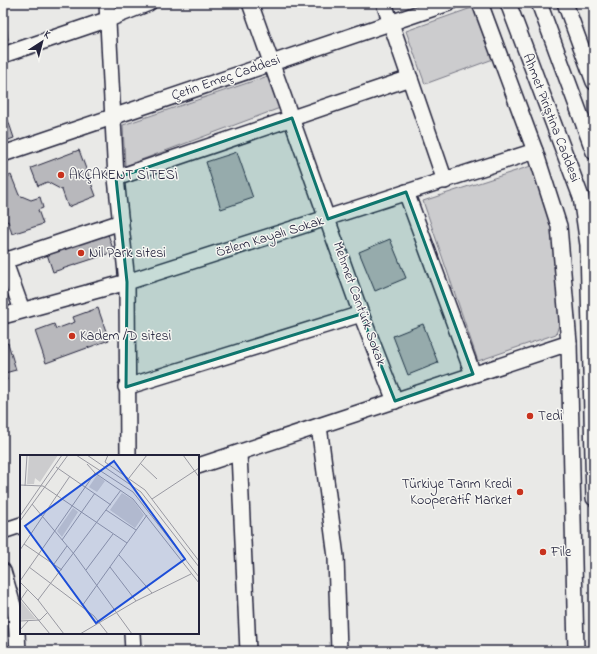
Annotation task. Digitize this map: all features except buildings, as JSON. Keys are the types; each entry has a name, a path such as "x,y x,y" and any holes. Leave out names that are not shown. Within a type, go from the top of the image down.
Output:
{"street":[{"path":"107,3 116,178 127,282 126,387 128,455"},
{"path":"3,56 109,19 149,3"},
{"name":"Mehmet Cantürk Sokak","path":"250,3 273,63 361,314 395,401"},
{"path":"384,3 445,181"},
{"name":"Çetin Emeç Caddesi","path":"3,154 449,3"},
{"path":"480,3 535,152 559,226 569,343 576,651"},
{"name":"Ahmet Piriştina Caddesi","path":"508,3 581,197 588,245 594,498"},
{"name":"Ahmet Piriştina Caddesi","path":"539,3 594,152"},
{"path":"556,3 571,20"},
{"path":"565,3 594,82"},
{"path":"116,178 410,78"},
{"name":"Özlem Kayalı Sokak","path":"3,316 127,282 535,152"},
{"path":"406,192 473,374"},
{"path":"22,310 4,259 121,222"},
{"path":"126,387 361,314"},
{"path":"199,466 569,343"},
{"path":"319,426 336,558 339,651"},
{"path":"239,453 248,651"},
{"path":"3,531 20,525"},
{"path":"3,571 16,616 18,651"},
{"path":"132,634 133,651"}],"highlighted area":[{"path":"292,118 328,219 406,192 473,374 395,401 361,314 126,387 127,282 116,178"}],"shaded area":[{"path":"477,6 496,58 425,84 406,31"},
{"path":"268,76 280,108 125,166 123,125"},
{"path":"534,165 556,232 559,325 556,334 478,361 423,201"}],"place":[{"name":"AKÇAKENT SİTESİ","path":"61,175"},
{"name":"Nil Park sitesi","path":"81,253"},
{"name":"Kadem /D sitesi","path":"72,336"},
{"name":"Tedi","path":"530,416"},
{"name":"Türkiye Tarım Kredi Kooperatif Market","path":"520,492"},
{"name":"File","path":"543,552"}]}
